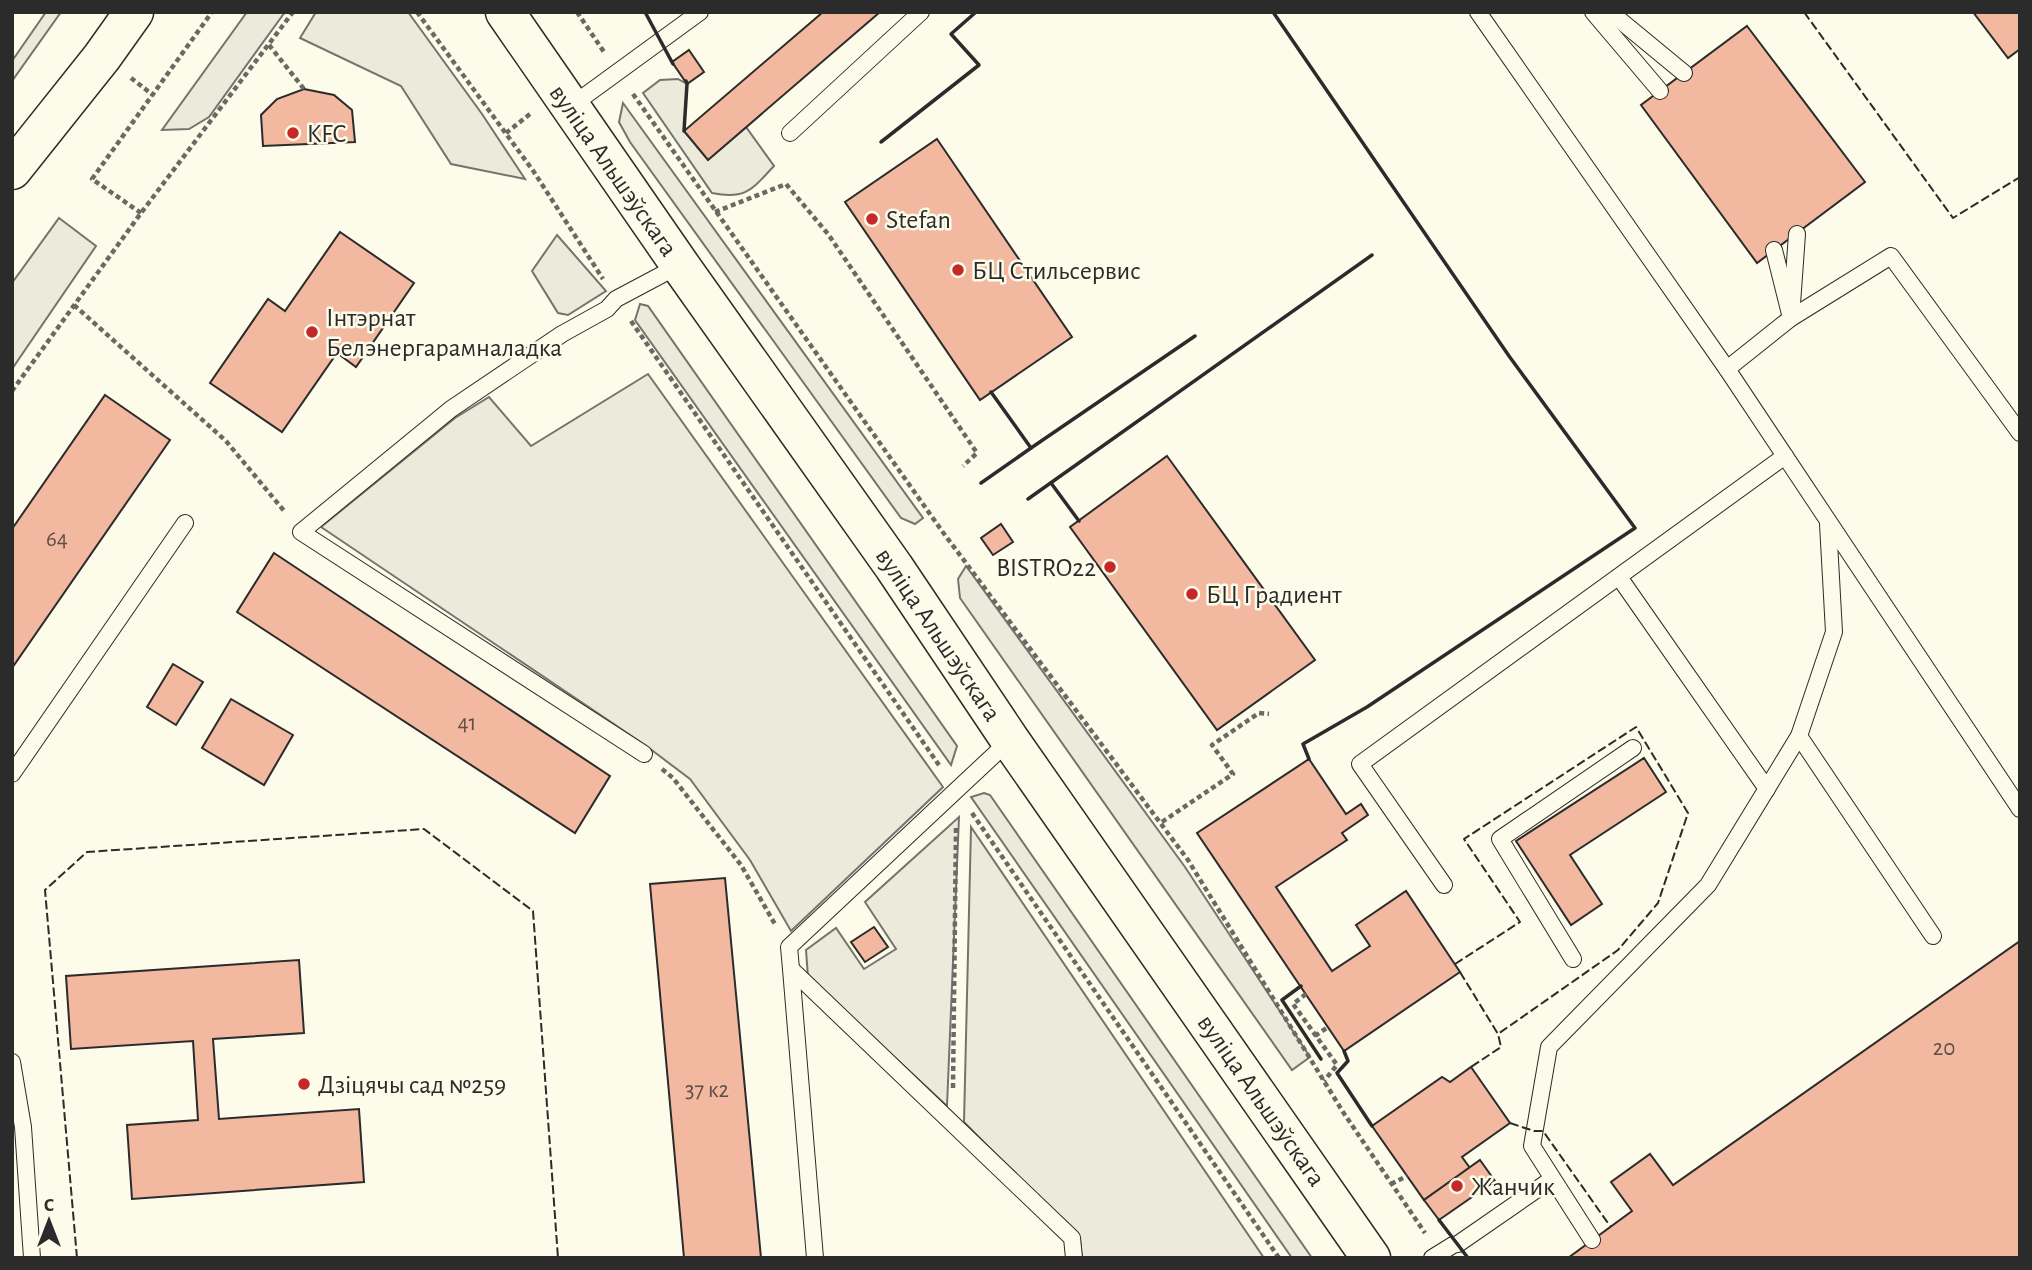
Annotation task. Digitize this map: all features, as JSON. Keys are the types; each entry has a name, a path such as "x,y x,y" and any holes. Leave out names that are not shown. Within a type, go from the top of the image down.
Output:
{"main road":[{"path":"12,170 102,57 134,12"},
{"name":"вуліца Альшэўскага","path":"505,12 894,567 1010,740 1371,1258"}],"lane":[{"path":"570,106 700,12"},
{"path":"790,133 921,12"},
{"path":"1478,12 1727,369 2020,809"},
{"path":"1593,12 1660,92"},
{"path":"1610,12 1684,73"},
{"path":"1791,318 1797,234"},
{"path":"1774,250 1791,318"},
{"path":"1727,369 1791,318 1891,256 2020,433"},
{"path":"644,754 301,532 452,409 562,334 607,309 617,299 680,265"},
{"path":"1444,885 1360,764 1784,456"},
{"path":"1592,1240 1532,1146 1549,1047 1708,885 1799,736 1834,632 1828,522"},
{"path":"12,774 185,523"},
{"path":"1619,576 1767,789"},
{"path":"1799,736 1933,936"},
{"path":"816,1258 789,947 1010,740"},
{"path":"1573,958 1500,839 1633,748"},
{"path":"791,969 1072,1238 1074,1258"},
{"path":"12,1062 23,1127 32,1258"},
{"path":"1435,1256 1458,1244 1552,1179"}],"path":[{"path":"141,213 92,179 212,12"},
{"path":"12,391 141,213 293,12"},
{"path":"418,12 534,172 617,299 1279,1258"},
{"path":"577,12 715,212 942,531 1162,822 1435,1256"},
{"path":"269,46 304,89"},
{"path":"715,212 786,184 828,234 977,453 962,466"},
{"path":"74,305 226,441 301,532"},
{"path":"1162,822 1233,774 1212,745 1259,713 1269,714"},
{"path":"644,754 673,778 741,865 789,947"},
{"path":"952,1124 957,791"},
{"path":"1306,994 1293,1004 1337,1065 1324,1081"},
{"path":"1315,1036 1328,1027"},
{"path":"1391,1184 1407,1176"}],"shaded area":[{"path":"46,12 61,12 12,81 12,61"},
{"path":"247,12 285,12 209,117 189,129 162,130"},
{"path":"316,12 408,12 525,179 451,164 401,86 300,38"},
{"path":"678,79 687,84 684,131 708,159 746,127 774,166 748,191 733,195 712,193 643,93 660,80"},
{"path":"623,103 923,518 915,524 901,518 630,142 619,122"},
{"path":"59,218 96,246 12,369 12,283"},
{"path":"557,235 606,291 568,315 558,313 532,271"},
{"path":"640,304 648,306 957,746 951,765 635,320"},
{"path":"648,374 943,787 791,931 750,860 690,779 645,745 321,527 455,418 489,397 531,446"},
{"path":"966,566 1185,867 1310,1057 1292,1070 960,598 958,579"},
{"path":"984,793 990,795 1312,1258 1292,1258 971,797"},
{"path":"959,817 947,1106 808,977 806,950 836,928 864,969 896,949 865,902"},
{"path":"971,827 1264,1258 1082,1258 1080,1240 964,1122"}],"building":[{"path":"823,12 880,12 708,160 684,131"},
{"path":"1973,12 2020,12 2020,49 2008,58"},
{"path":"1747,26 1865,182 1757,263 1641,105"},
{"path":"689,50 704,72 687,84 672,62"},
{"path":"304,89 334,95 352,110 355,142 263,146 261,115 277,99"},
{"name":"БЦ Стильсервис","path":"937,139 1072,337 980,400 845,202"},
{"name":"Інтэрнат Белэнергарамналадка","path":"340,232 414,283 356,367 337,353 282,432 210,383 268,299 285,311"},
{"path":"105,395 170,440 12,668 12,529"},
{"name":"БЦ Градиент","path":"1167,456 1315,660 1217,730 1070,527"},
{"path":"1001,524 1013,542 993,555 981,538"},
{"path":"274,553 610,776 575,833 237,612"},
{"path":"173,664 203,682 176,725 147,707"},
{"path":"231,699 293,735 264,785 202,748"},
{"path":"1644,758 1666,792 1570,855 1602,904 1571,925 1516,841"},
{"path":"1309,759 1346,814 1361,804 1368,815 1342,833 1347,840 1276,887 1332,971 1370,946 1356,925 1406,891 1460,972 1344,1051 1197,833"},
{"path":"725,878 761,1258 684,1258 650,884"},
{"path":"874,927 888,947 865,962 851,942"},
{"path":"2020,941 2020,1258 1568,1258 1632,1211 1611,1182 1650,1154 1673,1185"},
{"path":"299,960 304,1033 213,1039 219,1119 359,1109 364,1182 132,1199 127,1125 198,1120 193,1041 71,1049 66,976"},
{"path":"1471,1067 1510,1123 1462,1157 1470,1168 1424,1200 1372,1126 1442,1077 1450,1082"},
{"path":"1480,1160 1495,1181 1439,1220 1424,1200"}],"fence":[{"path":"1804,12 1953,218 2020,177"},
{"path":"1455,964 1520,922 1464,839 1636,727 1688,813 1658,903 1618,950 1498,1034"},
{"path":"77,1258 45,890 87,852 424,829 533,911 558,1258"},
{"path":"1460,972 1498,1034 1501,1047 1471,1067"},
{"path":"1510,1123 1534,1131 1543,1131 1610,1226"}],"wall":[{"path":"645,12 673,64"},
{"path":"881,142 979,65 951,34 976,12"},
{"path":"1273,12 1509,356 1635,528 1367,707 1303,744 1309,759"},
{"path":"684,131 686,81"},
{"path":"1028,499 1372,255"},
{"path":"991,392 1031,448 1195,336"},
{"path":"981,483 1031,448"},
{"path":"1051,483 1079,521"},
{"path":"1301,986 1282,1000 1321,1059"},
{"path":"1344,1051 1348,1061 1337,1073 1372,1126"},
{"path":"1439,1220 1468,1258"}],"place":[{"name":"KFC","path":"293,133"},
{"name":"Stefan","path":"872,219"},
{"name":"БЦ Стильсервис","path":"958,270"},
{"name":"Інтэрнат Белэнергарамналадка","path":"312,332"},
{"name":"BISTRO22","path":"1110,567"},
{"name":"БЦ Градиент","path":"1192,594"},
{"name":"Дзіцячы сад №259","path":"304,1084"},
{"name":"Жанчик","path":"1457,1186"}]}
